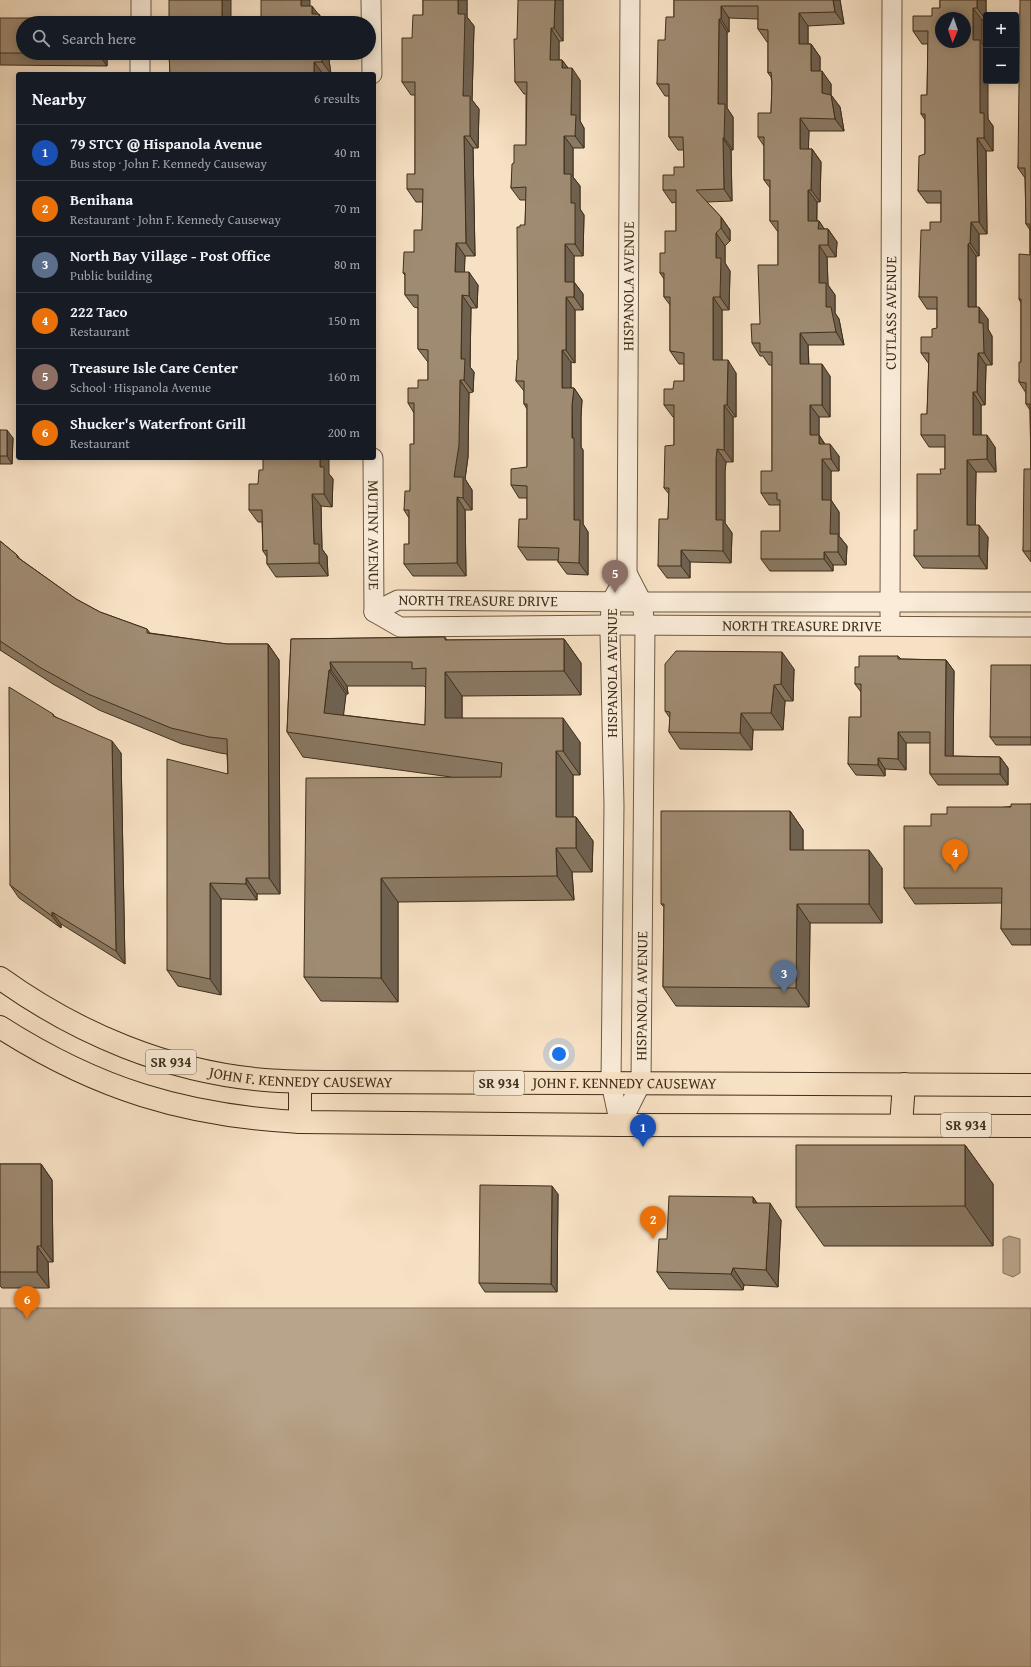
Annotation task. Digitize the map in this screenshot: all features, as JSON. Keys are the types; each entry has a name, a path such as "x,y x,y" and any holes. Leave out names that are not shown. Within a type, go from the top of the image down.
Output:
{"main road":[{"name":"JOHN F. KENNEDY CAUSEWAY","path":"0,978 49,1011 111,1042 152,1056 225,1074 265,1080 300,1082 1031,1085"},
{"name":"SR 934","path":"0,1027 67,1066 147,1098 225,1116 300,1122 620,1125 1031,1126"},
{"path":"300,1082 300,1122"},
{"path":"901,1125 904,1084"}],"street":[{"path":"141,0 141,16"},
{"path":"371,0 371,16"},
{"name":"HISPANOLA AVENUE","path":"620,1125 610,1083 614,805 611,625 612,602 627,573 630,0"},
{"name":"CUTLASS AVENUE","path":"890,626 892,0"},
{"path":"140,60 140,72"},
{"path":"372,60 372,72"},
{"name":"MUTINY AVENUE","path":"373,460 374,612"},
{"name":"HISPANOLA AVENUE","path":"620,1125 641,1083 643,916 642,805 646,660 645,627 642,602 627,573"},
{"name":"NORTH TREASURE DRIVE","path":"374,612 398,600 612,602 1031,602"},
{"name":"NORTH TREASURE DRIVE","path":"374,612 400,627 611,625 645,627 1031,627"},
{"path":"613,916 643,916"}],"shaded area":[{"path":"1009,1236 1020,1239 1020,1273 1013,1277 1003,1273 1003,1239"},
{"path":"0,1308 1031,1308 1031,1667 0,1667"}],"building":[{"path":"169,0 222,0 222,16 169,16"},
{"path":"261,0 301,0 301,6 312,6 312,14 319,14 319,16 261,16"},
{"path":"423,0 458,0 458,14 465,14 463,96 470,96 470,136 464,136 466,243 456,243 455,272 469,272 469,296 462,295 461,359 465,359 464,380 460,380 459,445 454,477 463,477 463,498 457,497 457,563 404,564 404,544 409,544 409,510 404,510 405,491 410,491 410,444 414,444 414,403 408,403 408,388 418,388 418,380 428,380 428,350 418,349 418,295 405,295 405,273 403,273 404,252 414,252 414,230 422,230 423,189 407,189 407,174 415,174 415,82 402,82 402,38 412,38 413,15 423,15"},
{"path":"518,0 555,0 554,28 551,28 550,60 562,60 562,68 572,68 571,115 576,115 575,136 564,136 564,174 571,174 571,203 575,203 575,244 565,244 565,282 574,282 574,297 566,297 566,350 562,350 562,388 574,388 572,405 572,438 574,438 574,520 580,520 579,563 558,562 559,548 518,547 519,519 527,519 527,486 511,485 511,469 527,467 527,404 524,404 524,381 516,381 518,360 517,227 520,227 520,225 525,225 526,187 511,188 512,164 514,163 514,145 526,145 527,82 515,82 514,39 517,39"},
{"path":"674,0 833,0 835,12 799,13 799,44 811,44 811,71 822,71 822,93 831,95 835,119 800,118 800,149 812,149 811,190 808,190 808,221 819,221 818,229 828,229 828,245 819,245 819,283 826,283 826,307 831,307 836,332 800,333 800,364 822,364 822,405 810,405 810,435 819,435 819,444 830,444 831,459 822,459 822,500 831,500 830,534 838,534 838,552 824,552 824,559 761,559 761,531 780,531 780,500 777,500 777,493 761,493 761,471 772,471 772,352 760,352 760,343 752,343 751,324 760,324 758,265 778,265 778,221 770,221 770,180 764,180 764,137 758,137 758,113 771,113 772,83 771,72 768,73 768,30 758,29 758,6 721,6 721,19 719,19 718,104 725,104 723,138 724,189 696,190 721,217 721,228 716,233 716,258 721,258 720,297 713,297 713,360 728,360 727,405 724,405 724,450 717,449 716,459 716,520 723,520 723,551 681,550 681,566 658,566 659,519 668,519 669,488 664,488 665,446 674,445 674,405 664,405 664,389 673,389 674,381 684,381 684,353 670,351 670,297 664,297 664,273 660,273 660,253 665,253 665,231 676,231 676,190 663,190 663,175 674,175 674,167 684,167 683,137 669,137 669,84 657,84 658,40 665,40 666,17 674,17"},
{"path":"940,0 977,0 977,8 973,8 973,40 980,40 980,113 984,113 984,138 977,138 979,222 971,222 970,243 968,244 968,307 979,307 979,323 983,323 984,353 978,353 977,392 973,392 973,435 987,435 987,459 967,460 967,525 979,525 979,556 914,556 914,530 917,530 917,474 941,474 940,469 945,469 945,435 921,435 921,414 927,414 929,353 921,353 921,337 932,337 932,329 937,328 937,297 919,297 921,230 930,230 930,222 941,222 941,191 918,191 919,156 925,154 925,114 921,114 921,95 927,95 928,31 913,31 913,16 932,16 932,8 940,8"},
{"path":"1020,0 1031,0 1031,469 1030,404 1026,404 1026,383 1019,382 1019,362 1021,362 1021,299 1019,299 1019,254 1030,255 1030,224 1026,224 1025,168 1018,168"},
{"path":"0,18 16,18 16,53 0,53"},
{"path":"169,60 322,60 322,62 314,62 314,72 170,72"},
{"path":"0,430 7,430 7,456 0,456"},
{"path":"263,460 320,460 320,467 324,467 324,494 312,494 314,544 319,544 319,563 267,564 267,550 263,551 262,510 249,510 249,484 258,484 259,470 263,470"},
{"path":"1024,469 1031,469 1031,551 1023,551"},
{"path":"0,541 17,555 17,557 76,599 100,612 147,629 147,633 227,644 268,644 269,878 246,878 246,884 210,883 210,979 167,970 167,759 228,774 227,739 209,737 171,728 88,694 41,668 0,641"},
{"path":"445,637 445,640 564,639 564,671 445,672 445,718 563,718 563,751 556,751 556,817 576,817 576,848 556,848 557,876 381,878 381,978 304,977 306,778 501,777 502,763 287,732 291,639","holes":["330,662 412,662 412,669 426,668 425,725 324,713 329,670 331,670"]},
{"path":"676,651 782,652 781,684 774,685 771,713 741,713 740,733 669,732 670,712 665,711 665,664"},
{"path":"859,656 898,656 898,659 946,660 945,756 1000,757 1000,774 930,774 930,732 898,732 898,759 878,758 878,765 848,764 849,717 861,717 861,684 855,684 855,667 859,667"},
{"path":"991,665 1031,665 1031,737 990,737"},
{"path":"9,687 53,714 53,716 112,741 116,951 52,912 52,916 10,885"},
{"path":"1011,804 1031,804 1031,929 1001,929 1002,888 904,888 904,826 931,826 931,814 947,814 947,807 1011,807"},
{"path":"661,811 790,811 790,850 869,850 869,904 797,904 796,988 663,987 664,904 661,904"},
{"path":"796,1145 965,1145 965,1206 796,1207"},
{"path":"0,1164 41,1164 41,1246 37,1246 37,1272 0,1272"},
{"path":"480,1185 552,1186 551,1284 479,1283"},
{"path":"669,1196 753,1197 753,1203 770,1203 766,1270 733,1268 731,1274 657,1272 659,1239 667,1239"}],"place":[{"name":"Treasure Isle Care Center","path":"615,593"},
{"name":"222 Taco","path":"955,872"},
{"name":"North Bay Village - Post Office","path":"784,993"},
{"name":"79 STCY @ Hispanola Avenue","path":"643,1147"},
{"name":"Benihana","path":"653,1239"},
{"name":"Shucker's Waterfront Grill","path":"27,1319"}]}
